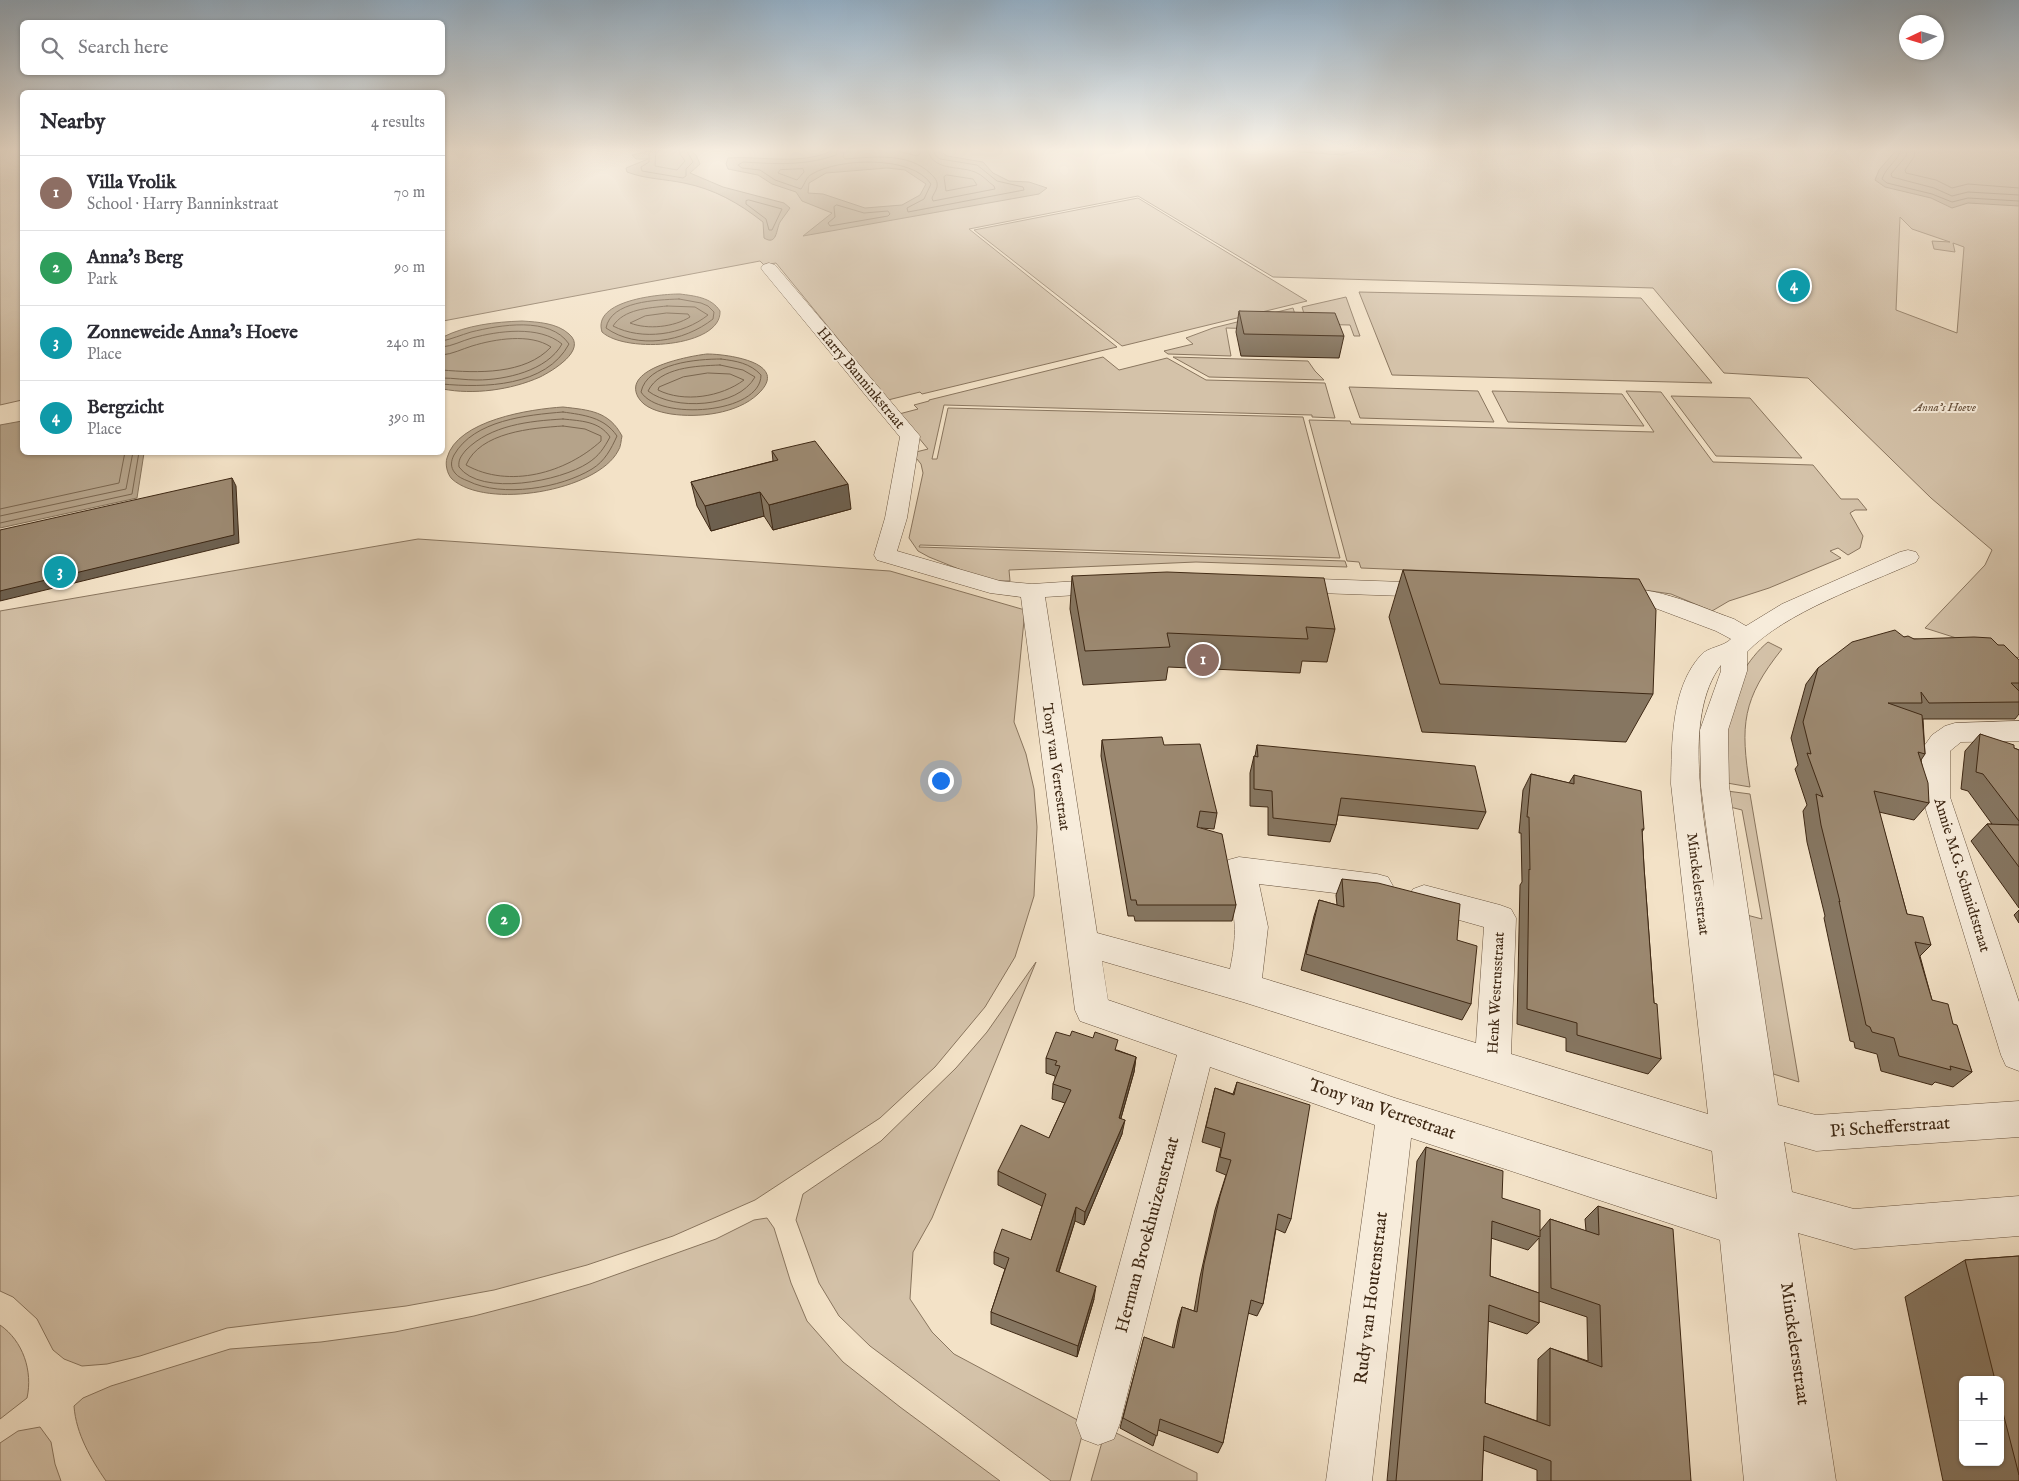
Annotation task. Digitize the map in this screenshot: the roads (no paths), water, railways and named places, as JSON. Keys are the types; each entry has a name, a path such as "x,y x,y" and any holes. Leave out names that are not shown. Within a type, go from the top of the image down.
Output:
{"street":[{"name":"Harry Banninkstraat","path":"768,268 910,436 896,518 885,555 998,588 1032,591 1128,584"},
{"name":"Minckelersstraat","path":"1767,1481 1725,1099 1685,784 1686,729 1695,687 1711,660 1741,643 1791,609 1908,556"},
{"path":"1264,584 1451,591"},
{"name":"Tony van Verrestraat","path":"1032,591 1092,1010 1394,1115 1739,1226"},
{"path":"1590,596 1650,598 1725,625 1741,643"},
{"name":"Minckelersstraat","path":"1741,643 1734,671 1714,730 1715,786 1813,1481"},
{"name":"Annie M.G. Schmidtstraat","path":"2019,731 1954,733 1942,742 1936,749 1936,797 2019,1055"},
{"name":"Henk Westrusstraat","path":"1243,986 1251,946 1252,927 1249,905 1238,869 1372,885 1500,918 1493,1063"},
{"path":"1082,942 1243,986 1728,1138 1762,1118"},
{"name":"Herman Broekhuizenstraat","path":"1098,1423 1197,1047"},
{"name":"Rudy van Houtenstraat","path":"1349,1481 1394,1115"},
{"name":"Pi Schefferstraat","path":"1762,1118 1816,1133 2019,1119"},
{"path":"1739,1226 1775,1206 1854,1229 2019,1216"}],"water":[{"path":"756,217 783,217 774,239 771,240 764,238 763,222"},
{"path":"827,217 909,217 803,236"},
{"path":"680,294 707,300 720,311 716,323 706,333 690,339 650,345 614,339 602,332 602,321 607,313 617,306 658,295"},
{"path":"502,322 534,322 559,327 574,340 574,347 566,359 559,365 540,377 517,385 479,391 445,389 445,336 481,325"},
{"path":"707,354 740,358 752,362 762,367 767,374 766,383 758,394 749,401 728,410 705,415 682,415 662,412 648,407 638,397 636,387 640,378 648,371 673,361"},
{"path":"563,407 597,413 611,421 622,436 618,451 606,465 588,477 565,486 540,492 514,494 489,493 468,488 450,477 446,463 447,458 454,445 465,434 497,419 515,414"},
{"path":"20,421 20,455 144,455 137,498 0,528 0,425"}],"place":[{"name":"Bergzicht","path":"1794,286"},
{"name":"Zonneweide Anna's Hoeve","path":"60,572"},
{"name":"Villa Vrolik","path":"1203,660"},
{"name":"Anna's Berg","path":"504,920"}],"park label":[{"name":"Anna's Hoeve","path":"1945,407"}]}
